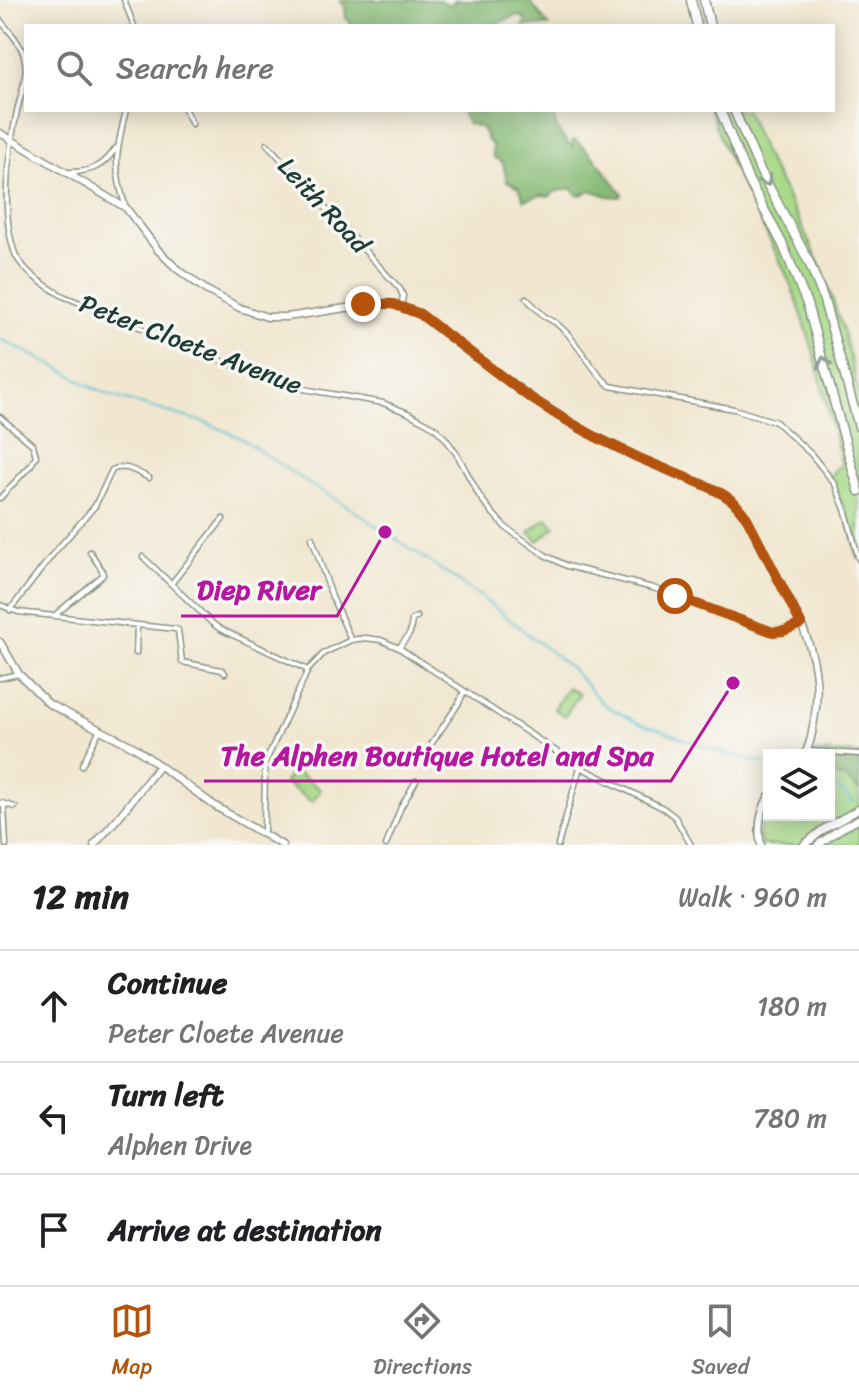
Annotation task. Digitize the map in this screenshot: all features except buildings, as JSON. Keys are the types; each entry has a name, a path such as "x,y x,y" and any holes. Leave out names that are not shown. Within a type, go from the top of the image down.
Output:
{"highway":[{"path":"691,0 697,24"},
{"path":"704,0 710,24"},
{"path":"721,112 748,179 783,245 807,304 859,491"},
{"path":"735,112 760,170 809,262 834,333 859,427"}],"main road":[{"path":"804,845 824,829 859,809"},
{"path":"818,845 859,819"}],"street":[{"path":"124,0 133,24"},
{"name":"Peter Cloete Avenue","path":"0,20 24,56"},
{"name":"Peter Cloete Avenue","path":"24,80 11,139 4,207 6,226 17,257 29,272 49,288 281,384 383,403 408,413 434,427 446,439 480,497 505,527 535,549 567,566 653,588 773,632 801,624"},
{"path":"126,112 117,146 117,176 126,208"},
{"path":"186,112 192,124"},
{"path":"0,133 126,208 176,268 219,298 267,317 287,317 363,304 401,306 420,314 526,395 567,421 639,458 709,487 734,502 747,518 811,647 818,681 810,749"},
{"name":"Leith Road","path":"267,144 400,289 403,296 401,306"},
{"path":"68,173 100,166 117,146"},
{"path":"526,298 568,334 610,386 734,409 776,422 811,454 835,484 859,560"},
{"path":"0,417 33,445 36,456 0,498"},
{"path":"10,610 95,506 112,470 117,467 131,468 149,478"},
{"path":"171,584 223,519"},
{"path":"312,538 351,640"},
{"path":"54,616 103,575 90,552"},
{"path":"143,557 220,629 308,670"},
{"path":"0,605 10,610 178,630 182,662 225,673"},
{"path":"399,648 410,633 412,620 417,617"},
{"path":"136,653 137,625"},
{"path":"264,836 265,763 308,670 324,653 351,640 365,638 381,640 399,648 580,767 663,808 675,817 691,845"},
{"path":"0,642 19,674 49,704 134,747 215,806 282,845"},
{"path":"0,678 19,674"},
{"path":"432,743 466,692"},
{"path":"82,765 100,729"},
{"path":"835,753 859,754"},
{"path":"94,845 159,766"},
{"path":"558,845 580,767"},
{"path":"386,845 401,807 416,781"},
{"path":"0,802 15,807"},
{"path":"0,802 4,806 6,845"},
{"path":"761,845 759,822 763,807"}],"green space":[{"path":"340,0 439,0 449,5 454,0 529,0 547,24 524,24 526,19 517,15 497,24 352,24 346,18 345,7"},
{"path":"462,112 553,112 562,137 573,148 572,141 575,140 588,152 622,193 621,197 590,190 577,195 572,188 550,196 524,200 519,187 507,181 503,163 493,157 492,145 483,130 468,124"},
{"path":"711,112 747,112 824,274 843,331 859,393 859,560 846,512 829,476 842,464 804,322 787,276"},
{"path":"547,518 555,527 538,541 529,532"},
{"path":"568,687 579,694 565,716 554,709"},
{"path":"835,753 859,754 859,845 818,845 811,839 804,845 761,845 759,833 763,818 763,821 835,821"},
{"path":"835,758 859,760 859,791 847,779 835,776"},
{"path":"294,770 321,790 312,802 284,782"}],"waterway":[{"path":"0,339 115,397 207,423 239,437 481,597 571,668 603,704 642,725 763,763"},
{"path":"835,788 854,802"}],"place":[{"name":"Diep River","path":"385,532"},
{"name":"The Alphen Boutique Hotel and Spa","path":"733,683"}],"route":[{"path":"363,304 393,304 420,314 554,413 594,436 709,487 734,502 747,518 801,624 773,632 675,596"}]}
